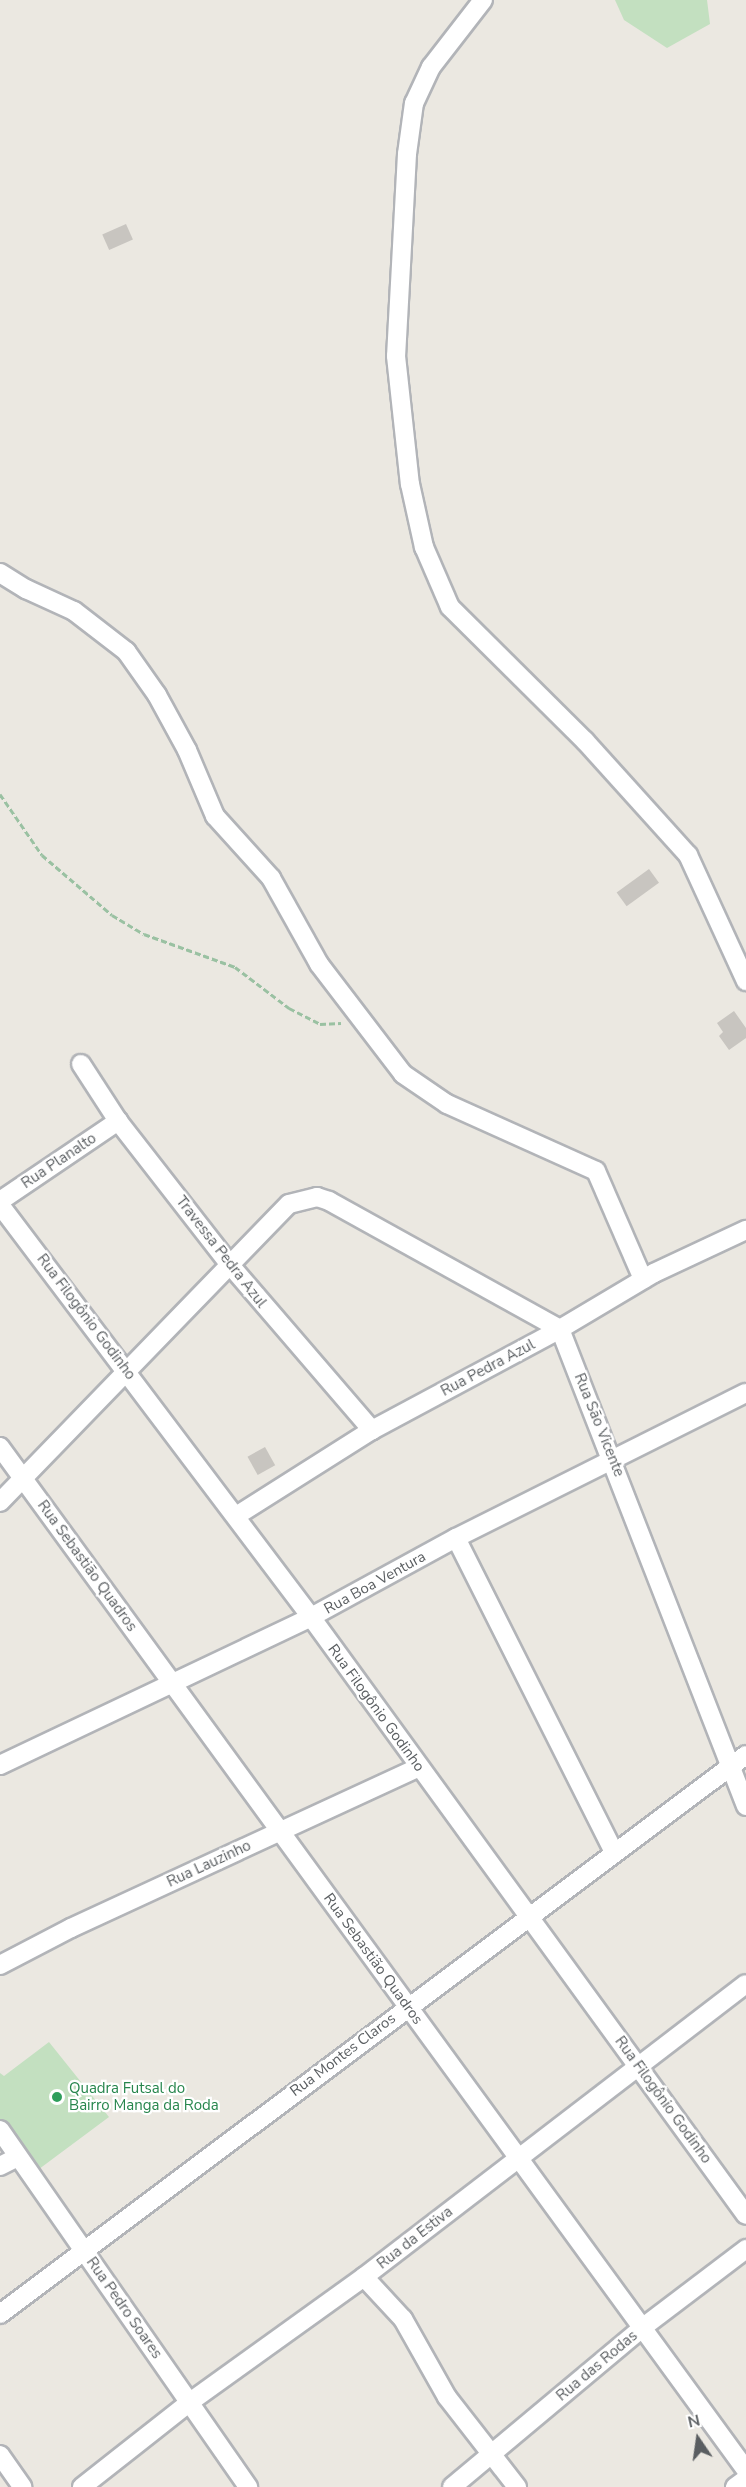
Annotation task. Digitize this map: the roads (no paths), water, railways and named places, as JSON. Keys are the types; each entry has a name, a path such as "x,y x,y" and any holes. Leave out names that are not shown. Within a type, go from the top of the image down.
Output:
{"street":[{"path":"483,0 431,67 414,103 407,154 396,356 411,484 424,547 450,607 626,786 688,855 746,981"},
{"path":"0,573 26,590 74,610 126,651 172,722 215,816 271,878 319,964 356,1016 403,1074 447,1104 596,1171 643,1279"},
{"name":"Travessa Pedra Azul","path":"81,1064 118,1121 230,1265 372,1430"},
{"name":"Rua Planalto","path":"0,1203 118,1121"},
{"path":"0,1502 289,1204 317,1197 329,1201 560,1329"},
{"name":"Rua Filogônio Godinho","path":"0,1203 311,1617 419,1767 530,1915 746,2215"},
{"name":"Rua Pedra Azul","path":"236,1516 372,1430 560,1329 643,1279 746,1230"},
{"name":"Rua São Vicente","path":"560,1329 613,1459 729,1768 746,1806"},
{"name":"Rua Boa Ventura","path":"0,1765 311,1617 456,1538 746,1394"},
{"name":"Rua Sebastião Quadros","path":"0,1447 746,2470"},
{"path":"456,1538 614,1852"},
{"name":"Rua Montes Claros","path":"0,2314 408,2006 746,1755"},
{"name":"Rua Lauzinho","path":"0,1965 419,1767"},
{"name":"Rua da Estiva","path":"82,2487 190,2402 364,2277 746,1984"},
{"name":"Rua Pedro Soares","path":"0,2130 248,2487"},
{"path":"0,2166 18,2157"},
{"name":"Rua das Rodas","path":"452,2487 642,2328 746,2249"},
{"path":"364,2277 403,2319 447,2397 517,2487"},
{"path":"0,2455 22,2487"},
{"path":"735,2487 746,2479"}],"place":[{"name":"Quadra Futsal do Bairro Manga da Roda","path":"57,2097"}]}
